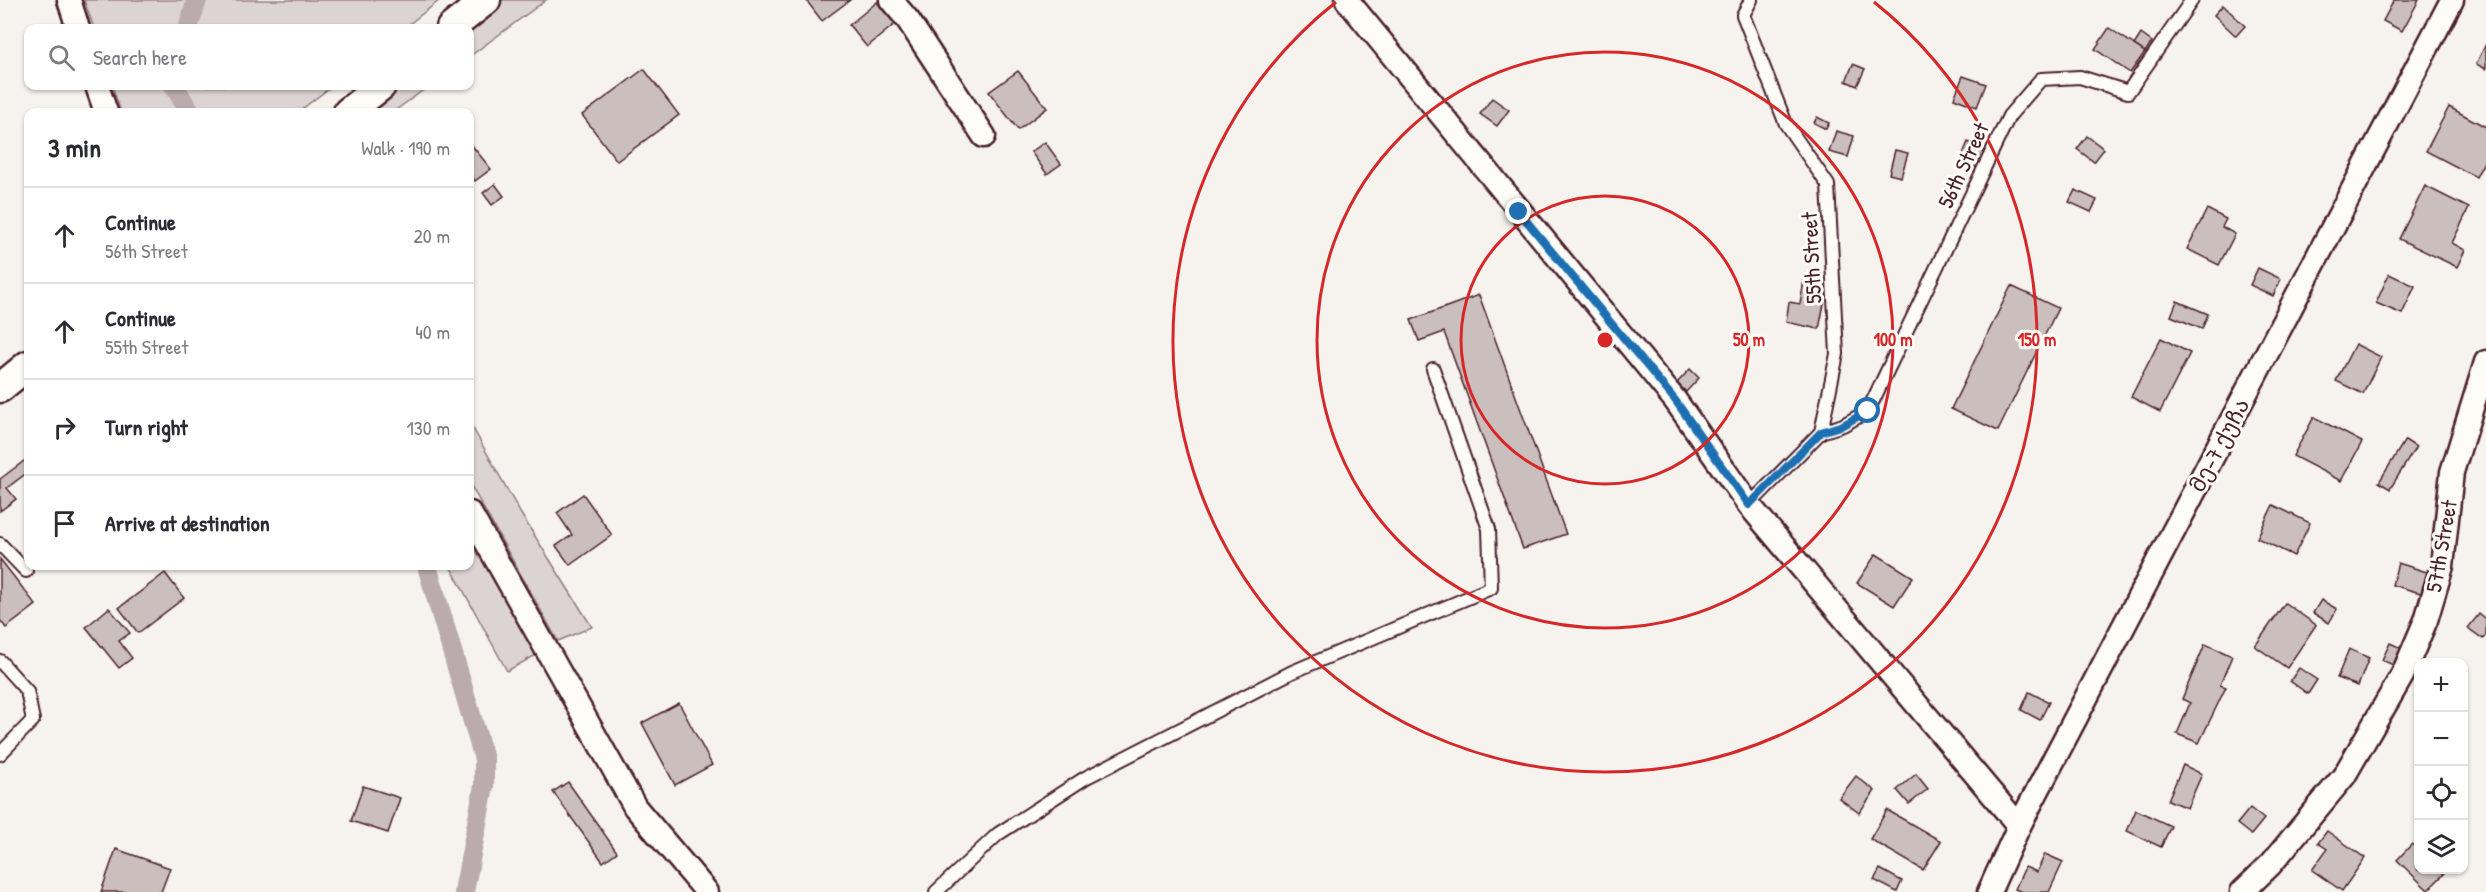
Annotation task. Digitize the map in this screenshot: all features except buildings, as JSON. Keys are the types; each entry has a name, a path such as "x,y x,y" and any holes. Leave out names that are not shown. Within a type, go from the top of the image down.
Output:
{"street":[{"path":"69,0 77,24"},
{"path":"456,24 486,0"},
{"path":"891,0 908,20 984,136"},
{"path":"1347,0 1675,400 1749,505 2019,826"},
{"name":"მე-7 ქუჩა","path":"1989,892 2019,826 2451,1"},
{"path":"98,90 105,108"},
{"path":"353,108 376,90"},
{"name":"57th Street","path":"2242,892 2271,864 2344,776 2403,674 2426,620 2442,566 2452,472 2486,362"},
{"path":"0,388 24,368"},
{"path":"474,520 634,807 707,892"}],"lane":[{"name":"55th Street","path":"1751,0 1743,15 1786,124 1828,185 1837,354 1821,432"},
{"name":"56th Street","path":"1821,432 1843,425 1868,411 2009,116 2041,79 2080,77 2128,92 2192,0"},
{"path":"936,892 998,834 1085,778 1292,672 1491,588 1490,529 1433,369"},
{"path":"1749,505 1821,432"},
{"path":"0,544 24,569"},
{"path":"0,661 27,691 33,720 0,754"}],"shaded area":[{"path":"84,0 440,0 409,24 93,24"},
{"path":"499,0 546,0 474,53 474,24"},
{"path":"113,90 327,90 303,108 120,108"},
{"path":"387,90 423,90 399,108 363,108"},
{"path":"474,430 521,514 592,627 558,641 474,491"},
{"path":"474,534 538,654 507,671 452,570 474,570"}],"waterway":[{"path":"189,24 197,0"},
{"path":"176,90 188,108"},
{"path":"428,570 484,759 484,786 464,892"}],"route":[{"path":"1519,212 1675,400 1749,505 1821,432 1843,425 1868,411"}]}
